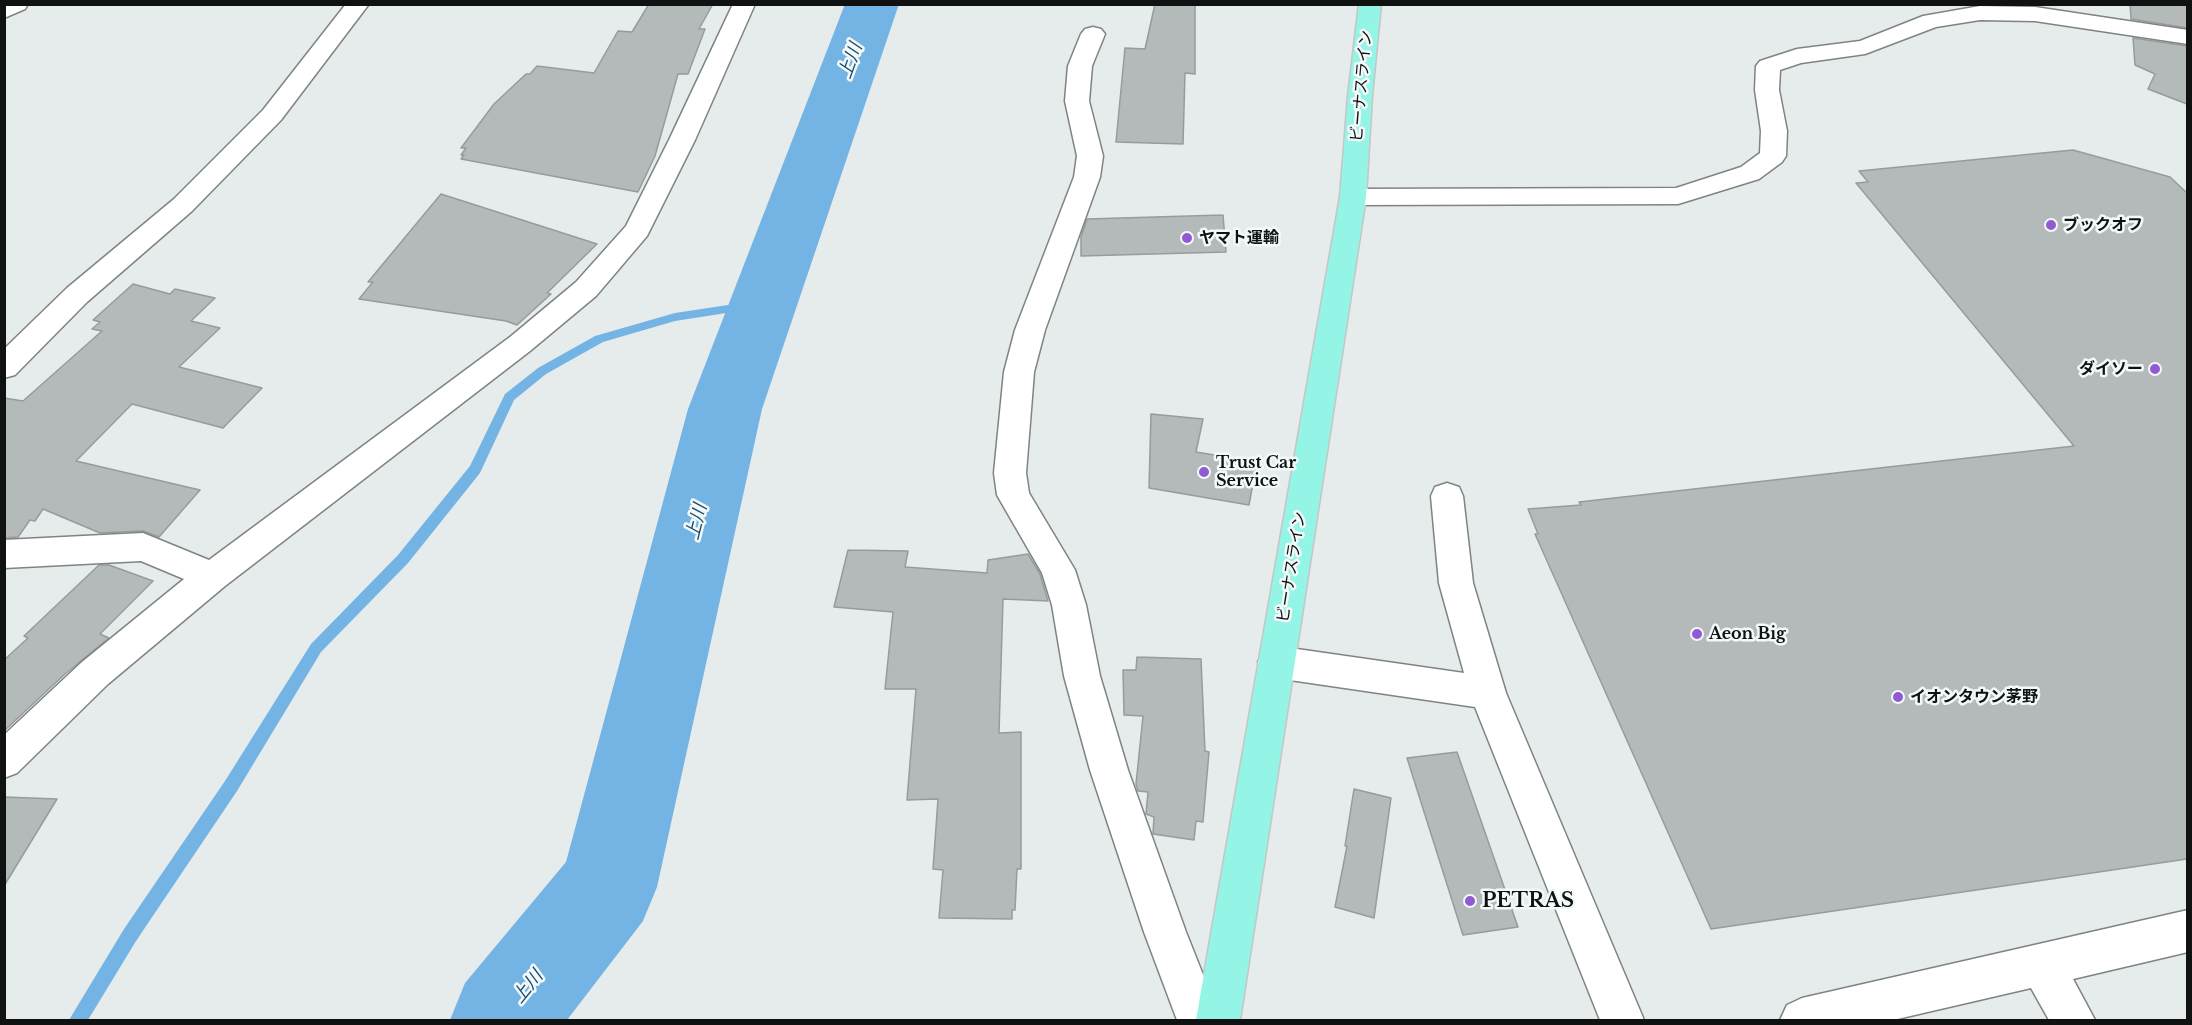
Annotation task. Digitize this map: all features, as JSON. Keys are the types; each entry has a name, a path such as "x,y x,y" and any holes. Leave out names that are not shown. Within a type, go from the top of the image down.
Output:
{"main road":[{"name":"ビーナスライン","path":"1218,1020 1353,197 1370,4"}],"street":[{"path":"4,11 17,4"},
{"path":"4,367 77,296 183,205 272,115 358,4"},
{"path":"4,761 95,673 213,576 520,344 586,289 637,230 682,140 744,4"},
{"path":"1353,197 1678,196 1750,173 1773,156 1774,131 1767,90 1768,66 1797,56 1865,47 1931,21 1980,13 2035,14 2187,37"},
{"path":"1093,34 1080,66 1077,101 1090,156 1087,177 1030,330 1019,372 1010,473 1013,495 1058,570 1069,605 1082,676 1109,770 1165,932 1199,1020"},
{"path":"1447,496 1456,583 1488,693 1622,1020"},
{"path":"4,554 143,547 213,576"},
{"path":"1276,662 1488,693"},
{"path":"1802,1020 2187,930"},
{"path":"2041,964 2073,1020"}],"building":[{"path":"649,4 713,4 699,29 705,29 688,74 678,74 655,156 638,192 461,159 466,148 461,148 494,104 526,74 530,74 537,66 594,73 618,31 632,32"},
{"path":"1155,4 1195,4 1195,74 1185,73 1183,144 1116,142 1125,48 1145,49"},
{"path":"2130,4 2187,4 2187,28 2131,19"},
{"path":"2133,38 2187,46 2187,104 2148,89 2155,74 2135,65"},
{"name":"イオンタウン茅野","path":"2073,150 2170,177 2187,193 2187,859 1711,929 1535,534 1538,534 1528,509 1581,505 1579,502 2074,446 1856,183 1868,182 1859,171"},
{"path":"441,194 597,244 547,293 551,294 517,325 506,321 359,299 373,282 368,282"},
{"name":"ヤマト運輸","path":"1223,215 1226,252 1081,256 1081,237 1087,219"},
{"path":"133,284 170,294 175,289 215,298 191,321 220,328 179,367 262,388 223,428 132,404 76,461 200,490 159,537 143,531 100,533 43,509 35,521 30,520 18,537 4,538 4,398 23,401 102,331 92,329 100,322 93,320"},
{"path":"1151,414 1203,419 1196,452 1257,462 1249,505 1149,488"},
{"path":"848,550 908,551 905,567 987,573 988,560 1028,554 1040,574 1048,601 1003,599 999,733 1021,732 1021,869 1017,869 1015,910 1012,910 1012,919 939,918 943,870 933,869 938,799 907,800 916,689 885,689 893,612 834,607"},
{"path":"99,565 109,565 153,581 100,634 109,638 65,674 4,731 4,660 28,638 24,636"},
{"path":"1137,657 1201,659 1205,751 1209,752 1203,822 1196,821 1194,840 1153,834 1154,817 1146,814 1148,792 1138,791 1136,784 1143,716 1124,715 1123,670 1136,670"},
{"path":"1457,752 1518,927 1463,935 1407,758"},
{"path":"1354,789 1391,798 1374,918 1335,907 1347,846 1345,846"},
{"path":"4,797 57,799 4,886"}],"waterway":[{"name":"上川","path":"502,1020 608,887 725,409 872,4"},
{"path":"78,1020 130,935 231,786 316,648 403,559 475,469 509,397 542,371 599,339 675,317 761,304"}],"place":[{"name":"ブックオフ","path":"2051,225"},
{"name":"ヤマト運輸","path":"1187,238"},
{"name":"ダイソー","path":"2155,369"},
{"name":"Trust Car Service","path":"1204,472"},
{"name":"Aeon Big","path":"1697,634"},
{"name":"イオンタウン茅野","path":"1898,697"},
{"name":"PETRAS","path":"1470,901"}]}
